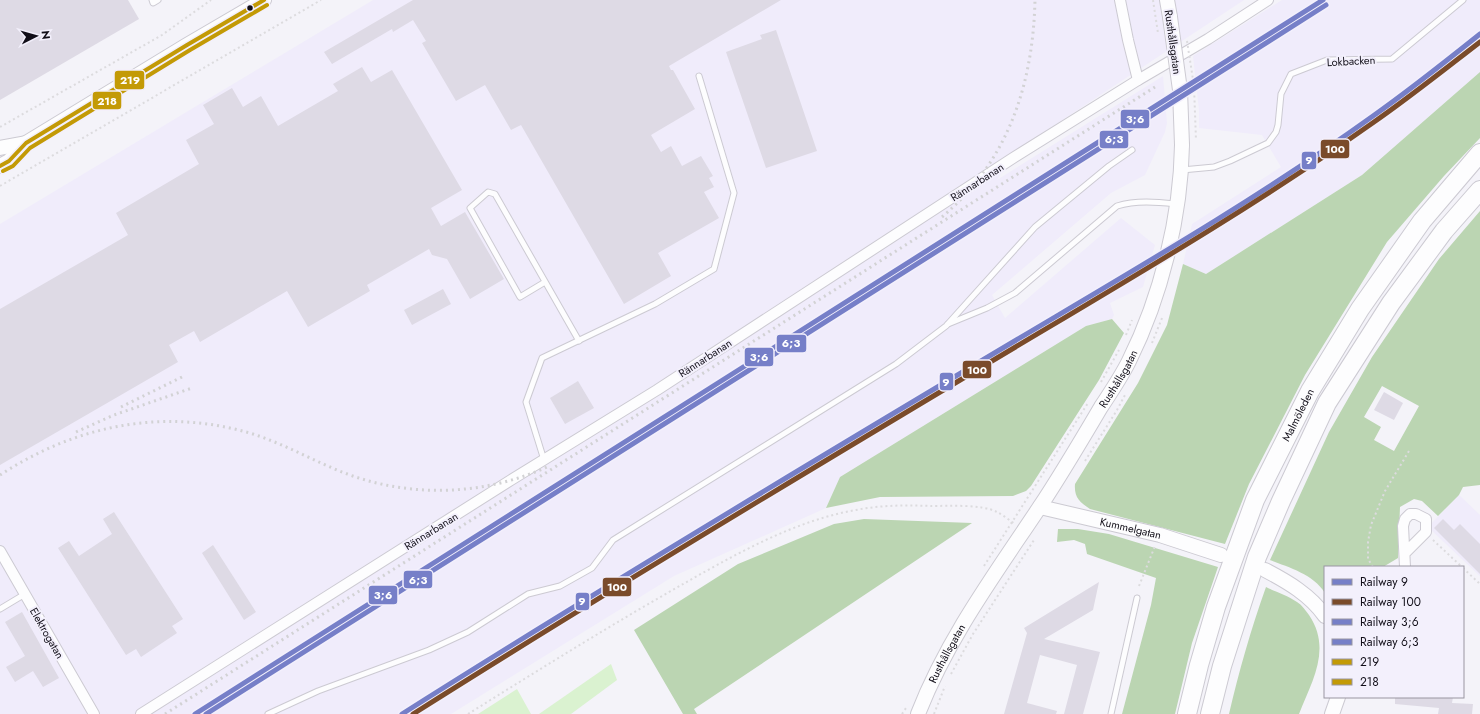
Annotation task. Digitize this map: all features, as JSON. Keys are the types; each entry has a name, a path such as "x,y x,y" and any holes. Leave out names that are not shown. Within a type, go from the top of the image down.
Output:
{"highway":[{"name":"Malmöleden","path":"1187,714 1199,665 1216,607 1255,500 1310,391 1360,309 1422,221 1480,153"},
{"name":"Malmöleden","path":"1210,714 1224,659 1257,557 1281,501 1327,404 1391,303 1444,231 1480,190"}],"main road":[{"path":"0,166 9,161 26,143 264,0"},
{"name":"Rusthållsgatan","path":"918,714 935,675 961,628 998,568 1040,507 1129,361 1148,317 1162,272 1172,231 1181,170 1182,145 1180,90 1163,19 1167,0"},
{"path":"0,148 26,143"},
{"name":"Kummelgatan","path":"1040,507 1160,535 1221,555"},
{"path":"1265,570 1299,590 1324,615"},
{"path":"1332,714 1338,698"}],"street":[{"path":"1120,0 1138,80"},
{"name":"Rännarbanan","path":"141,714 670,381 1013,158 1138,80 1208,39 1268,0"},
{"path":"1405,553 1426,532 1426,519 1422,516 1410,514 1405,519 1403,526 1405,566"},
{"name":"Elektrogatan","path":"0,551 94,714"}],"lane":[{"path":"152,0 153,3 158,0"},
{"name":"Lokbacken","path":"1181,170 1214,167 1268,143 1276,132 1278,125 1280,94 1291,74 1327,60 1392,59 1463,0"},
{"path":"544,460 526,402 542,358 655,304 714,269 734,193 699,76"},
{"path":"268,714 318,691 429,650 468,632 528,594 560,586 592,568 613,540 896,364 946,326 1035,227 1109,166 1132,150"},
{"path":"545,282 520,297 470,208 488,192 495,194 579,341"},
{"path":"946,326 987,308 1015,293 1117,206 1127,203 1150,202 1176,204"},
{"path":"0,609 25,594"},
{"path":"1111,714 1137,598"}],"path":[{"path":"0,127 162,36 211,0"},
{"path":"0,186 321,0"},
{"path":"1152,0 1163,19"},
{"path":"1124,339 1132,319"},
{"path":"1097,388 1122,345"},
{"path":"982,568 1089,401"},
{"path":"1372,566 1368,559 1368,542 1371,525 1385,491 1409,451"},
{"path":"468,714 578,646 722,562 775,536 816,520 855,510 888,505 985,508 997,512 1024,530"},
{"path":"1426,532 1460,566"},
{"path":"1139,586 1160,535"},
{"path":"1464,570 1480,584"},
{"path":"902,714 909,702"}],"shaded area":[{"path":"373,0 1244,0 1014,152 997,180 1163,76 1167,123 1165,132 1145,175 1111,193 992,295 1005,318 1121,218 1155,245 1143,287 1110,303 1114,315 1112,319 1086,326 840,477 826,508 674,576 451,714 0,714 0,224"},
{"path":"1282,0 1480,0 1480,72 1362,175 1206,274 1183,264 1192,224 1281,167 1262,135 1199,128 1199,110 1193,56"},
{"path":"1459,495 1480,515 1480,576 1428,527"}],"green space":[{"path":"1480,72 1480,138 1444,176 1387,242 1305,375 1249,484 1225,544 1090,509 1083,504 1076,496 1075,484 1138,383 1167,325 1183,264 1206,274 1362,175"},
{"path":"1480,211 1480,485 1463,487 1459,495 1438,516 1422,501 1414,499 1400,507 1398,558 1385,566 1324,566 1324,592 1320,586 1308,576 1270,560 1329,432 1372,357 1439,259","holes":["1382,386 1419,406 1394,451 1374,440 1381,427 1364,417"]},
{"path":"1112,319 1124,333 1099,380 1031,486 1026,491 1013,496 880,497 826,508 840,477 1086,326"},
{"path":"864,519 972,523 694,709 697,714 683,714 634,630 738,564 834,524"},
{"path":"1058,529 1078,529 1109,534 1218,567 1192,643 1175,714 1122,714 1151,605 1156,578 1087,554 1085,544 1074,540 1057,542"},
{"path":"1266,587 1297,602 1309,615 1316,628 1319,640 1318,665 1299,714 1229,714 1255,619"},
{"path":"611,664 617,680 571,714 539,714"},
{"path":"517,689 531,714 478,714"}],"building":[{"path":"0,0 128,0 139,19 0,100"},
{"path":"413,0 781,0 669,66 671,70 673,70 695,109 651,135 661,152 671,146 682,166 701,156 713,176 709,178 714,187 704,192 719,218 658,253 671,276 624,304 521,125 511,130 485,85 456,101 422,43 426,41 413,20 393,32 392,29 332,64 324,52"},
{"path":"776,30 817,151 766,168 726,52 762,39 760,35"},
{"path":"362,67 371,82 392,70 462,190 431,208 441,226 465,212 504,279 470,299 447,259 432,255 429,249 367,285 370,291 308,327 287,291 200,342 194,331 169,345 178,362 0,465 0,309 128,235 116,213 199,164 186,140 214,124 203,105 232,88 243,107 261,96 278,126 338,91 333,84"},
{"path":"443,289 451,304 412,325 404,310"},
{"path":"578,381 594,408 565,424 550,398"},
{"path":"1384,392 1403,403 1394,420 1374,410"},
{"path":"114,512 183,619 172,626 177,633 141,657 136,649 126,655 58,548 69,541 79,556 112,534 103,519"},
{"path":"1443,519 1454,530 1460,524 1480,544 1480,574 1434,528"},
{"path":"213,545 256,612 244,620 202,553"},
{"path":"1099,582 1093,610 1044,639 1100,652 1083,714 1064,714 1077,665 1040,655 1027,703 1057,711 1056,714 1004,714 1027,633 1024,628"},
{"path":"22,612 59,678 43,687 33,671 15,682 6,667 25,656 5,622"},
{"path":"1395,698 1453,698 1452,703 1473,704 1472,714 1438,714 1439,708 1395,704"}],"railway":[{"path":"942,217 965,195 984,171 1000,146 1012,119 1022,91 1029,62 1035,0"},
{"path":"165,714 1155,87"},
{"path":"121,407 184,376"},
{"path":"76,432 114,415 192,388"},
{"path":"0,475 29,458 90,433 122,426 154,422 187,422 220,426 253,434 278,443 350,475 374,482 424,490 474,488 499,483 547,467"}],"rail line":[{"name":"3;6","path":"195,714 1323,0"},
{"name":"6;3","path":"206,714 1326,5"},
{"name":"9","path":"402,714 685,539 1175,246 1275,183 1373,116 1480,34"},
{"name":"100","path":"413,714 696,539 1229,218 1278,187 1374,122 1480,42"}],"transit line":[{"name":"219","path":"0,166 9,161 26,143 264,0"},
{"name":"218","path":"3,171 13,166 30,148 190,50 267,5"}]}
